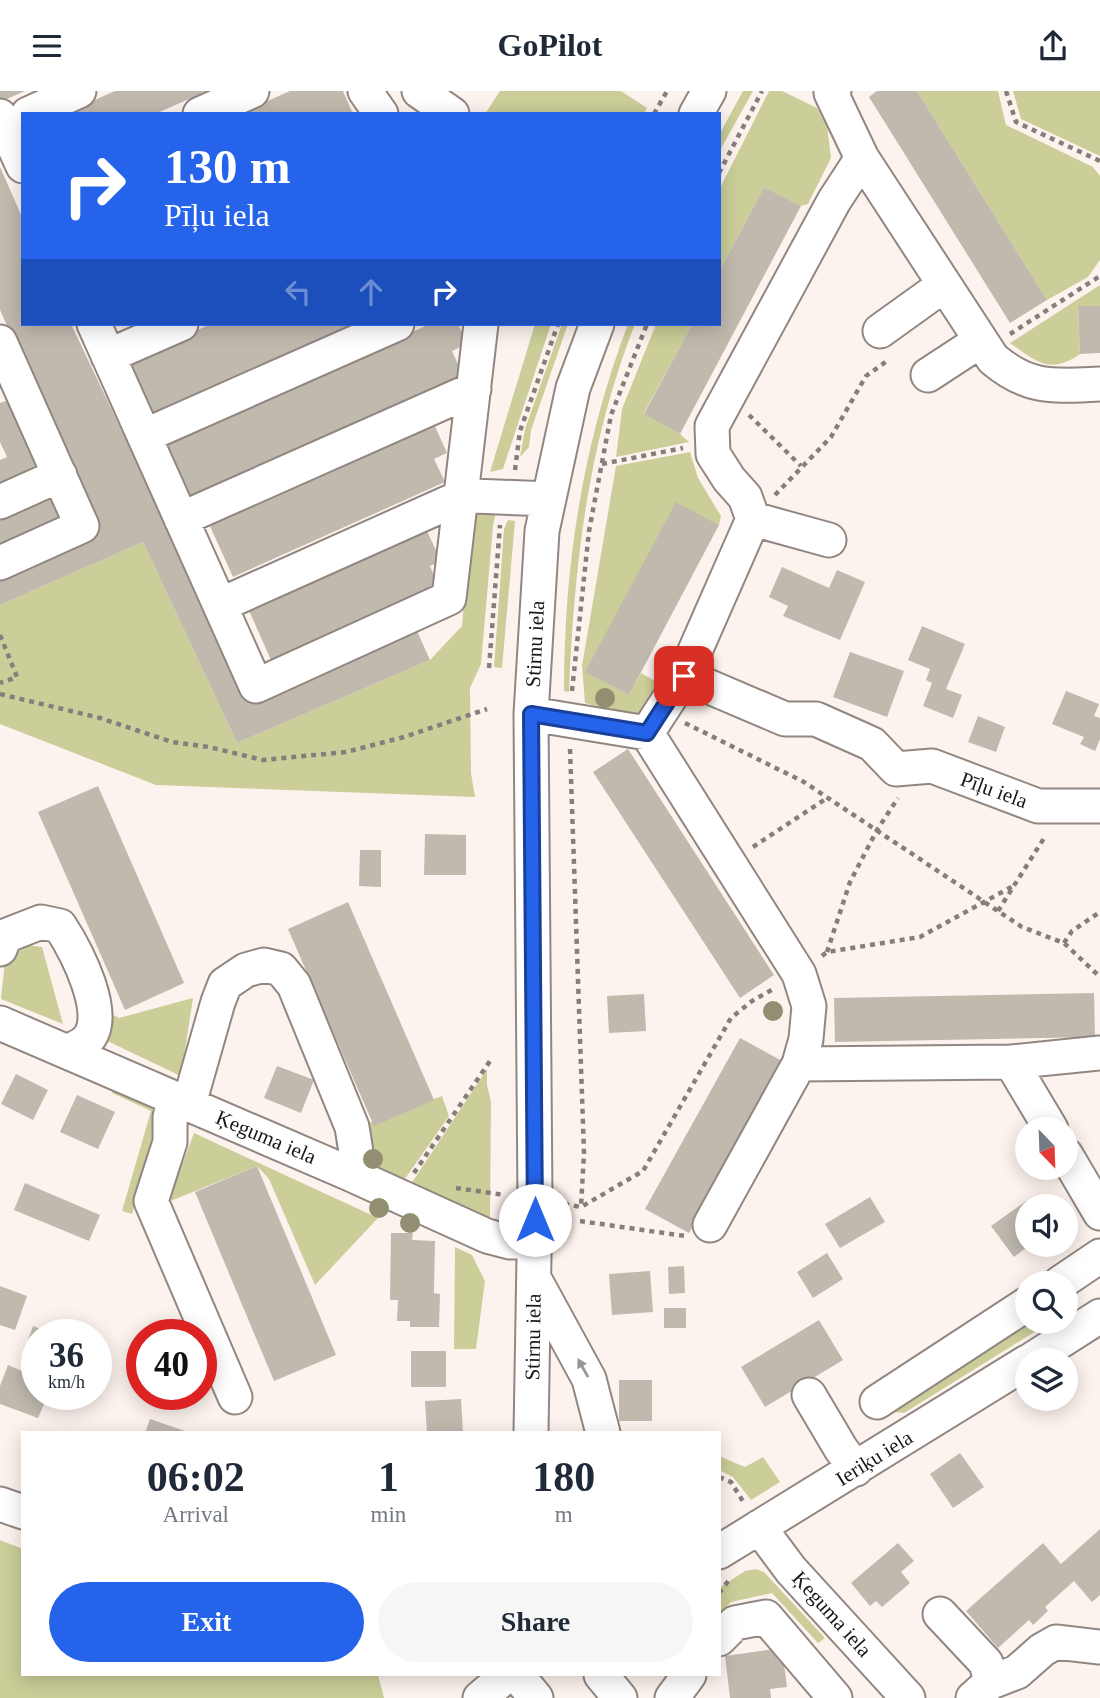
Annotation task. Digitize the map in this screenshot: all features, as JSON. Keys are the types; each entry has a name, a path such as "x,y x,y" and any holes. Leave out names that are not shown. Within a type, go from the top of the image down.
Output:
{"street":[{"path":"26,112 79,91"},
{"path":"205,112 252,91"},
{"path":"365,91 380,112"},
{"path":"419,91 449,112"},
{"path":"831,92 862,158 993,359 1011,374 1034,384 1100,384"},
{"path":"14,117 21,155"},
{"path":"654,722 684,676 752,519 745,497 713,454 712,426 834,201 862,158"},
{"path":"880,331 944,285"},
{"path":"95,326 256,686 449,598 467,497 481,326"},
{"path":"108,356 176,326"},
{"path":"144,436 392,326"},
{"name":"Stirnu iela","path":"531,1431 534,1241 531,714 542,531 573,389 596,326"},
{"path":"0,342 8,384 60,475 82,526 0,563"},
{"path":"928,375 983,345"},
{"path":"181,519 474,389"},
{"path":"0,502 60,475"},
{"path":"220,605 467,497 549,499"},
{"path":"752,519 829,540"},
{"name":"Pīļu iela","path":"684,676 785,719 817,719 872,744 911,745 925,767 1038,806 1100,806"},
{"path":"531,714 569,720 654,722"},
{"path":"654,722 729,863 799,974 809,1006 806,1039 799,1064 710,1226"},
{"path":"2,938 41,922 60,926 77,952 88,982 96,1020 88,1040 67,1052"},
{"path":"235,1397 151,1201 170,1142 170,1118 188,1103 225,984 246,970 264,965 281,969 294,985 352,1127 356,1152 348,1173"},
{"name":"Ķeguma iela","path":"0,1023 402,1196 487,1236 510,1242 534,1241"},
{"path":"799,1064 1011,1062 1100,1053"},
{"path":"1011,1062 1044,1117"},
{"path":"1078,1175 1100,1213"},
{"path":"1078,1271 1100,1256"},
{"path":"534,1278 589,1379 602,1431"},
{"path":"877,1402 1015,1312"},
{"name":"Ieriķu iela","path":"1050,1348 1100,1316"},
{"name":"Ieriķu iela","path":"725,1564 753,1518 856,1469 1015,1370"},
{"path":"808,1395 856,1469"},
{"path":"0,1504 21,1511"},
{"name":"Ķeguma iela","path":"753,1518 791,1570 908,1698"},
{"path":"940,1614 986,1663 982,1690"},
{"path":"721,1637 735,1623 766,1617 835,1698"},
{"path":"807,1668 849,1634"},
{"path":"982,1690 1017,1672 1042,1650 1056,1642 1100,1647"},
{"path":"480,1698 506,1676"},
{"path":"518,1676 536,1698"},
{"path":"602,1676 620,1698"},
{"path":"672,1698 688,1676"}],"path":[{"path":"655,112 667,91"},
{"path":"721,169 762,91"},
{"path":"1006,91 1016,122 1100,161"},
{"path":"983,345 1100,276"},
{"path":"489,669 499,527 511,498 520,431 557,326"},
{"path":"581,1206 584,1153 569,720 589,531 611,415 646,326"},
{"path":"752,519 831,437 866,376"},
{"path":"728,395 801,466"},
{"path":"602,464 695,446"},
{"path":"0,635 17,677 0,684"},
{"path":"0,694 100,718 172,742 209,747 263,761 346,752 404,737 487,709"},
{"path":"654,722 804,782 1022,927 1064,943 1100,977"},
{"path":"925,767 877,830 850,882 827,952 920,937 1015,885"},
{"path":"729,863 827,798"},
{"path":"998,911 1048,832 1053,806"},
{"path":"1064,943 1072,931 1100,912"},
{"path":"564,1204 581,1206 643,1171 732,1018 752,1001 799,974"},
{"path":"402,1196 409,1180 492,1058"},
{"path":"496,1193 505,1195"},
{"path":"580,1221 690,1237 710,1226"},
{"path":"721,1477 731,1482 753,1518"},
{"path":"721,1583 725,1564"}],"green space":[{"path":"500,91 621,91 647,108 645,112 486,112"},
{"path":"743,91 753,91 721,148 721,131"},
{"path":"769,91 782,91 817,108 827,126 831,158 808,204 801,206 764,187 721,268 721,186"},
{"path":"917,91 998,91 1006,125 1093,167 1100,176 1100,260 1088,277 1047,300"},
{"path":"1013,91 1100,91 1100,156 1021,119"},
{"path":"1100,285 1100,306 1078,307 1080,354 1052,365 1028,356 1010,343"},
{"path":"534,326 550,326 503,469 490,472"},
{"path":"561,326 567,326 531,430 529,447 520,457 525,429"},
{"path":"627,326 634,326 606,414 586,505 575,598 569,692 564,691 572,550 588,459 612,369"},
{"path":"655,326 691,326 644,413 689,442 616,457 622,409"},
{"path":"690,452 698,478 721,516 719,525 676,503 586,672 629,695 641,673 657,682 640,718 585,703 582,666 616,466"},
{"path":"473,496 499,497 493,526 481,664 470,688 471,773 475,797 156,785 0,724 0,605 143,542 237,743 430,660 462,626"},
{"path":"508,520 515,521 502,668 494,667 504,529"},
{"path":"20,944 42,947 63,1024 1,999 5,961"},
{"path":"193,998 183,1063 187,1073 185,1078 99,1037 104,1010 119,1018"},
{"path":"487,1069 491,1102 490,1217 481,1218 409,1187"},
{"path":"114,1086 165,1110 132,1214 122,1211 151,1111 112,1093"},
{"path":"442,1096 449,1116 402,1183 361,1167 366,1124"},
{"path":"194,1133 378,1218 315,1285 269,1179 257,1166 168,1202"},
{"path":"455,1247 472,1255 485,1281 476,1349 454,1349"},
{"path":"1015,1328 1015,1334 1031,1334 904,1413 883,1411"},
{"path":"721,1457 745,1467 763,1457 780,1482 751,1500 733,1477 721,1471"},
{"path":"0,1540 21,1548 21,1676 378,1676 384,1698 0,1698"},
{"path":"756,1569 764,1572 825,1638 818,1643 772,1593 731,1602 721,1612 721,1587 745,1571"}],"building":[{"path":"0,91 25,91 0,102"},
{"path":"115,91 207,91 160,112 68,112"},
{"path":"290,91 343,91 352,112 243,112"},
{"path":"877,91 917,91 1047,300 1010,323 869,97"},
{"path":"0,167 21,214 21,326 72,326 251,703 417,631 430,660 237,743 143,542 0,605 0,575 98,531 0,310"},
{"path":"764,187 801,206 680,434 644,414 691,326 721,326 721,268"},
{"path":"1078,306 1100,306 1100,353 1080,354"},
{"path":"206,326 348,326 147,416 123,363"},
{"path":"426,326 459,326 467,344 452,351 463,375 182,499 158,445"},
{"path":"12,399 43,469 0,489 0,460 7,457 0,442 0,403"},
{"path":"434,424 447,453 434,459 445,482 233,577 209,524"},
{"path":"52,493 66,521 0,551 0,517"},
{"path":"676,502 719,525 629,695 585,672"},
{"path":"425,527 441,561 430,566 438,585 271,660 247,606"},
{"path":"782,567 829,588 837,570 865,582 840,640 783,616 788,606 769,597"},
{"path":"922,626 965,644 946,689 962,695 953,718 923,706 932,683 926,680 930,669 908,660"},
{"path":"850,652 904,671 887,717 833,697"},
{"path":"1066,691 1099,704 1094,716 1100,718 1100,739 1095,751 1080,744 1084,737 1052,724"},
{"path":"978,716 1005,727 996,752 968,742"},
{"path":"628,749 774,975 740,998 593,772"},
{"path":"98,786 184,983 125,1010 38,812"},
{"path":"425,834 466,835 466,875 424,875"},
{"path":"360,850 381,850 381,887 359,886"},
{"path":"348,902 434,1100 374,1126 288,929"},
{"path":"1094,993 1095,1037 835,1042 834,998"},
{"path":"644,994 646,1031 609,1033 607,996"},
{"path":"740,1038 784,1062 689,1233 645,1209"},
{"path":"277,1066 314,1080 301,1113 264,1098"},
{"path":"16,1074 48,1090 33,1120 1,1104"},
{"path":"77,1095 115,1112 98,1149 60,1132"},
{"path":"257,1166 336,1355 274,1381 195,1192"},
{"path":"25,1183 100,1215 89,1241 14,1210"},
{"path":"870,1197 885,1222 840,1248 825,1224"},
{"path":"1015,1209 1015,1256 1014,1257 991,1226"},
{"path":"391,1233 413,1233 412,1240 435,1241 434,1293 440,1294 439,1327 410,1327 410,1321 397,1321 398,1300 390,1300"},
{"path":"827,1253 843,1279 813,1298 797,1272"},
{"path":"684,1266 685,1293 669,1294 668,1267"},
{"path":"650,1271 653,1312 612,1315 609,1274"},
{"path":"0,1286 27,1296 15,1330 0,1325"},
{"path":"664,1308 686,1308 686,1328 664,1328"},
{"path":"819,1320 843,1360 765,1407 741,1367"},
{"path":"411,1351 446,1351 446,1387 411,1387"},
{"path":"8,1365 21,1371 21,1410 41,1410 38,1418 0,1404 0,1386"},
{"path":"619,1380 652,1380 652,1421 619,1421"},
{"path":"461,1399 463,1431 427,1431 425,1401"},
{"path":"150,1419 185,1431 146,1431"},
{"path":"960,1453 984,1487 953,1508 930,1474"},
{"path":"1100,1529 1100,1595 1092,1602 1074,1581 1045,1607 1048,1611 1033,1625 1029,1620 998,1648 966,1611 1043,1543 1061,1564"},
{"path":"898,1543 914,1561 901,1572 910,1583 882,1607 876,1601 870,1606 851,1583"},
{"path":"782,1648 787,1687 770,1689 771,1698 730,1698 725,1656"}],"route":[{"path":"535,1220 531,714 647,733 684,676"}]}
